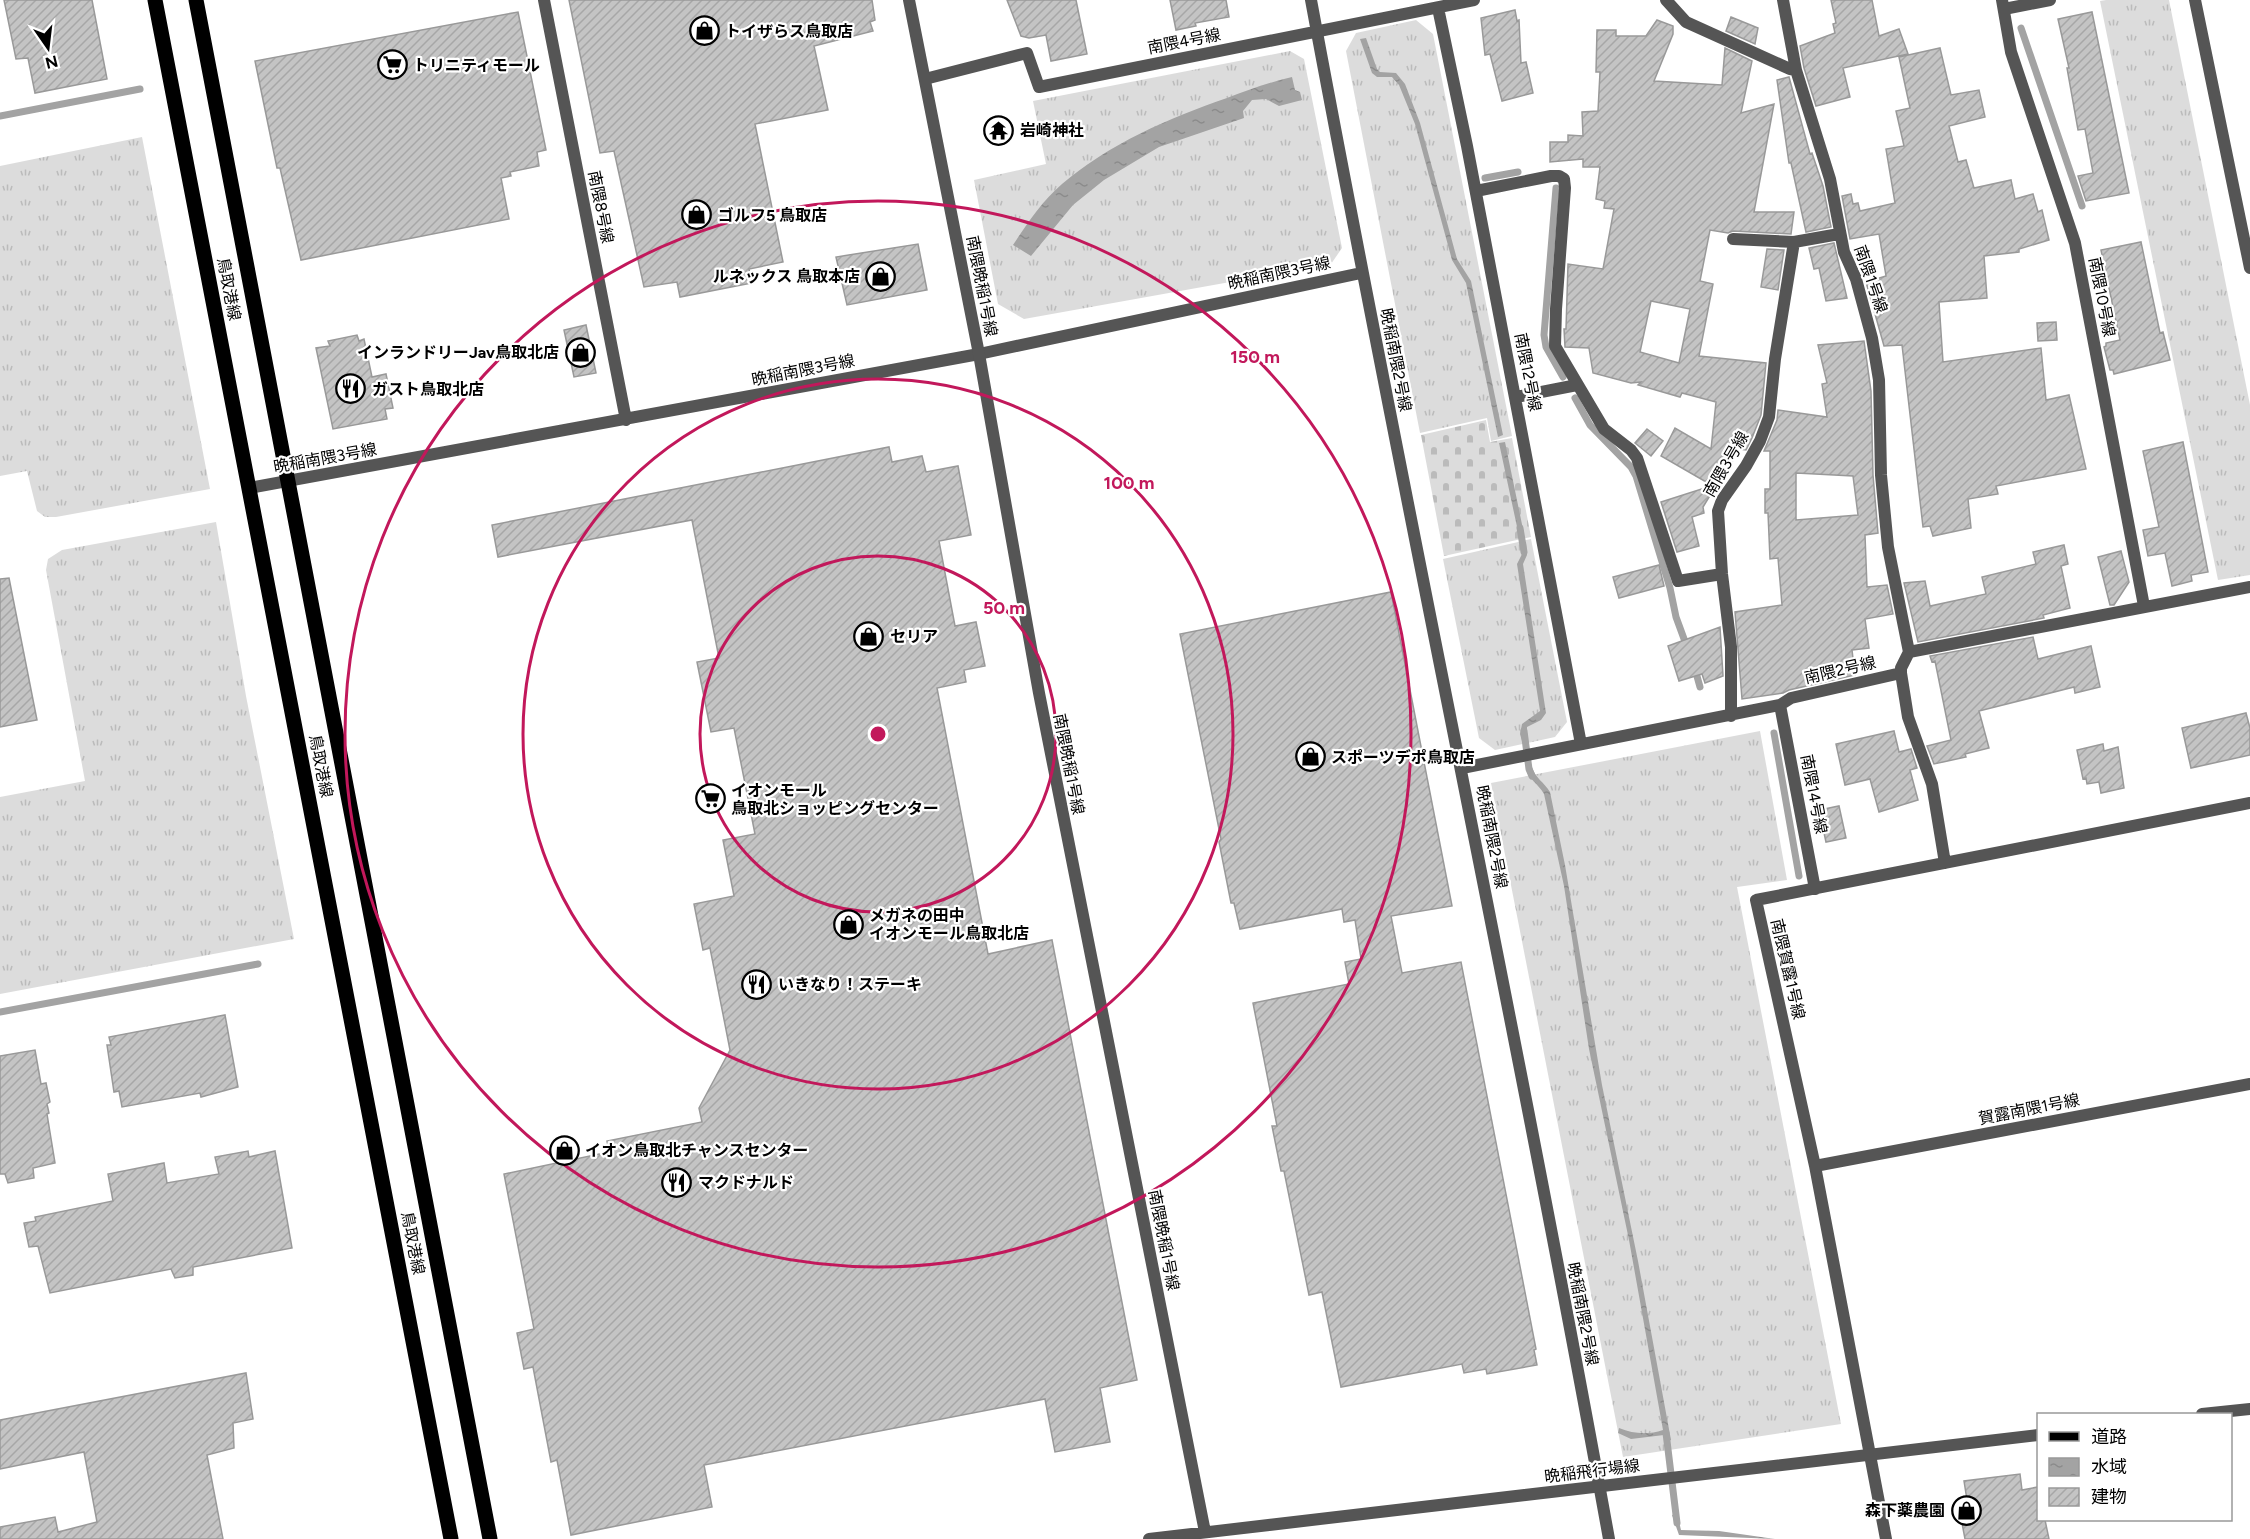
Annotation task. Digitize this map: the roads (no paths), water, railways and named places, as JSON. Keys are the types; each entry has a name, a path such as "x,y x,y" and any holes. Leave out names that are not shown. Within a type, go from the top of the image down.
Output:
{"main road":[{"name":"鳥取港線","path":"155,0 451,1539"},
{"name":"鳥取港線","path":"196,0 490,1539"}],"street":[{"name":"南隈8号線","path":"544,0 626,420"},
{"name":"南隈晩稲1号線","path":"909,0 979,354 1038,693 1205,1536"},
{"name":"晩稲南隈2号線","path":"1311,0 1361,273 1462,768 1609,1539"},
{"name":"南隈4号線","path":"925,79 1027,53 1040,87 1474,0"},
{"path":"1666,0 1686,22 1796,70"},
{"name":"南隈1号線","path":"1783,0 1796,70 1830,179 1839,234 1866,310 1879,380 1880,465 1888,546 1910,652"},
{"path":"2003,4 2050,0"},
{"path":"2195,0 2250,268"},
{"name":"南隈10号線","path":"2003,4 2011,52 2075,243 2144,606"},
{"name":"南隈12号線","path":"1438,8 1476,191 1581,744"},
{"path":"1476,191 1551,176 1564,179 1555,346 1604,429 1631,450 1637,458 1678,581 1722,574"},
{"path":"1733,239 1794,242 1839,234"},
{"name":"南隈3号線","path":"1731,716 1731,647 1722,574 1718,511 1722,500 1760,441 1769,417 1775,359 1794,242"},
{"name":"晩稲南隈3号線","path":"249,488 979,354 1361,273"},
{"path":"1516,397 1577,385"},
{"path":"1910,652 2250,586"},
{"name":"南隈2号線","path":"1462,768 1780,705 1791,698 1901,673 1901,668 1910,652"},
{"path":"1901,673 1908,717 1932,784 1945,863"},
{"name":"南隈14号線","path":"1780,705 1815,889"},
{"name":"南隈賀露1号線","path":"1886,1539 1815,1166 1756,900 2250,803"},
{"name":"賀露南隈1号線","path":"1815,1166 2250,1084"},
{"path":"2212,1413 2250,1409"},
{"name":"晩稲飛行場線","path":"1149,1539 1205,1536 2037,1435"}],"water":[{"path":"1366,38 1377,69 1380,72 1396,73 1405,84 1420,123 1457,259 1471,281 1503,435 1498,437 1466,283 1452,260 1415,124 1399,85 1392,77 1377,77 1372,73 1360,39"},
{"path":"1292,77 1295,90 1300,92 1302,100 1279,106 1266,99 1252,100 1243,111 1244,118 1159,147 1104,180 1073,205 1031,256 1013,245 1048,198 1062,184 1099,156 1183,114 1251,89"},
{"path":"1505,442 1524,534 1519,536 1499,443"},
{"path":"1526,542 1527,555 1523,564 1546,713 1541,720 1527,727 1527,739 1522,741 1520,734 1522,724 1540,711 1517,564 1522,554 1520,544"},
{"path":"1532,767 1550,792 1565,865 1602,1085 1671,1440 1666,1442 1664,1435 1631,1439 1618,1433 1619,1428 1641,1433 1663,1430 1629,1240 1589,1049 1564,886 1544,794 1528,772 1527,768"},
{"path":"1677,1513 1681,1530 1719,1531 1775,1539 1679,1535 1672,1515"}],"waterway":[{"path":"2021,28 2082,206"},
{"path":"0,116 140,89"},
{"path":"1485,178 1518,172"},
{"path":"1556,188 1544,335 1546,347 1563,377"},
{"path":"1575,398 1590,425 1631,467 1636,476 1670,588 1676,617 1687,647"},
{"path":"1520,528 1524,552"},
{"path":"1695,669 1700,687"},
{"path":"1524,731 1532,776"},
{"path":"1774,733 1799,876"},
{"path":"0,1012 258,964"},
{"path":"1666,1433 1677,1523"}],"place":[{"name":"トイザらス鳥取店","path":"704,31"},
{"name":"トリニティモール","path":"392,65"},
{"name":"岩崎神社","path":"999,130"},
{"name":"ゴルフ5 鳥取店","path":"697,215"},
{"name":"ルネックス 鳥取本店","path":"881,276"},
{"name":"インランドリーJav鳥取北店","path":"580,352"},
{"name":"ガスト鳥取北店","path":"351,389"},
{"name":"セリア","path":"869,636"},
{"name":"スポーツデポ鳥取店","path":"1310,757"},
{"name":"イオンモール 鳥取北ショッピングセンター","path":"710,799"},
{"name":"メガネの田中 イオンモール鳥取北店","path":"848,924"},
{"name":"いきなり！ステーキ","path":"757,984"},
{"name":"イオン鳥取北チャンスセンター","path":"564,1150"},
{"name":"マクドナルド","path":"677,1182"},
{"name":"森下薬農園","path":"1966,1510"}]}
